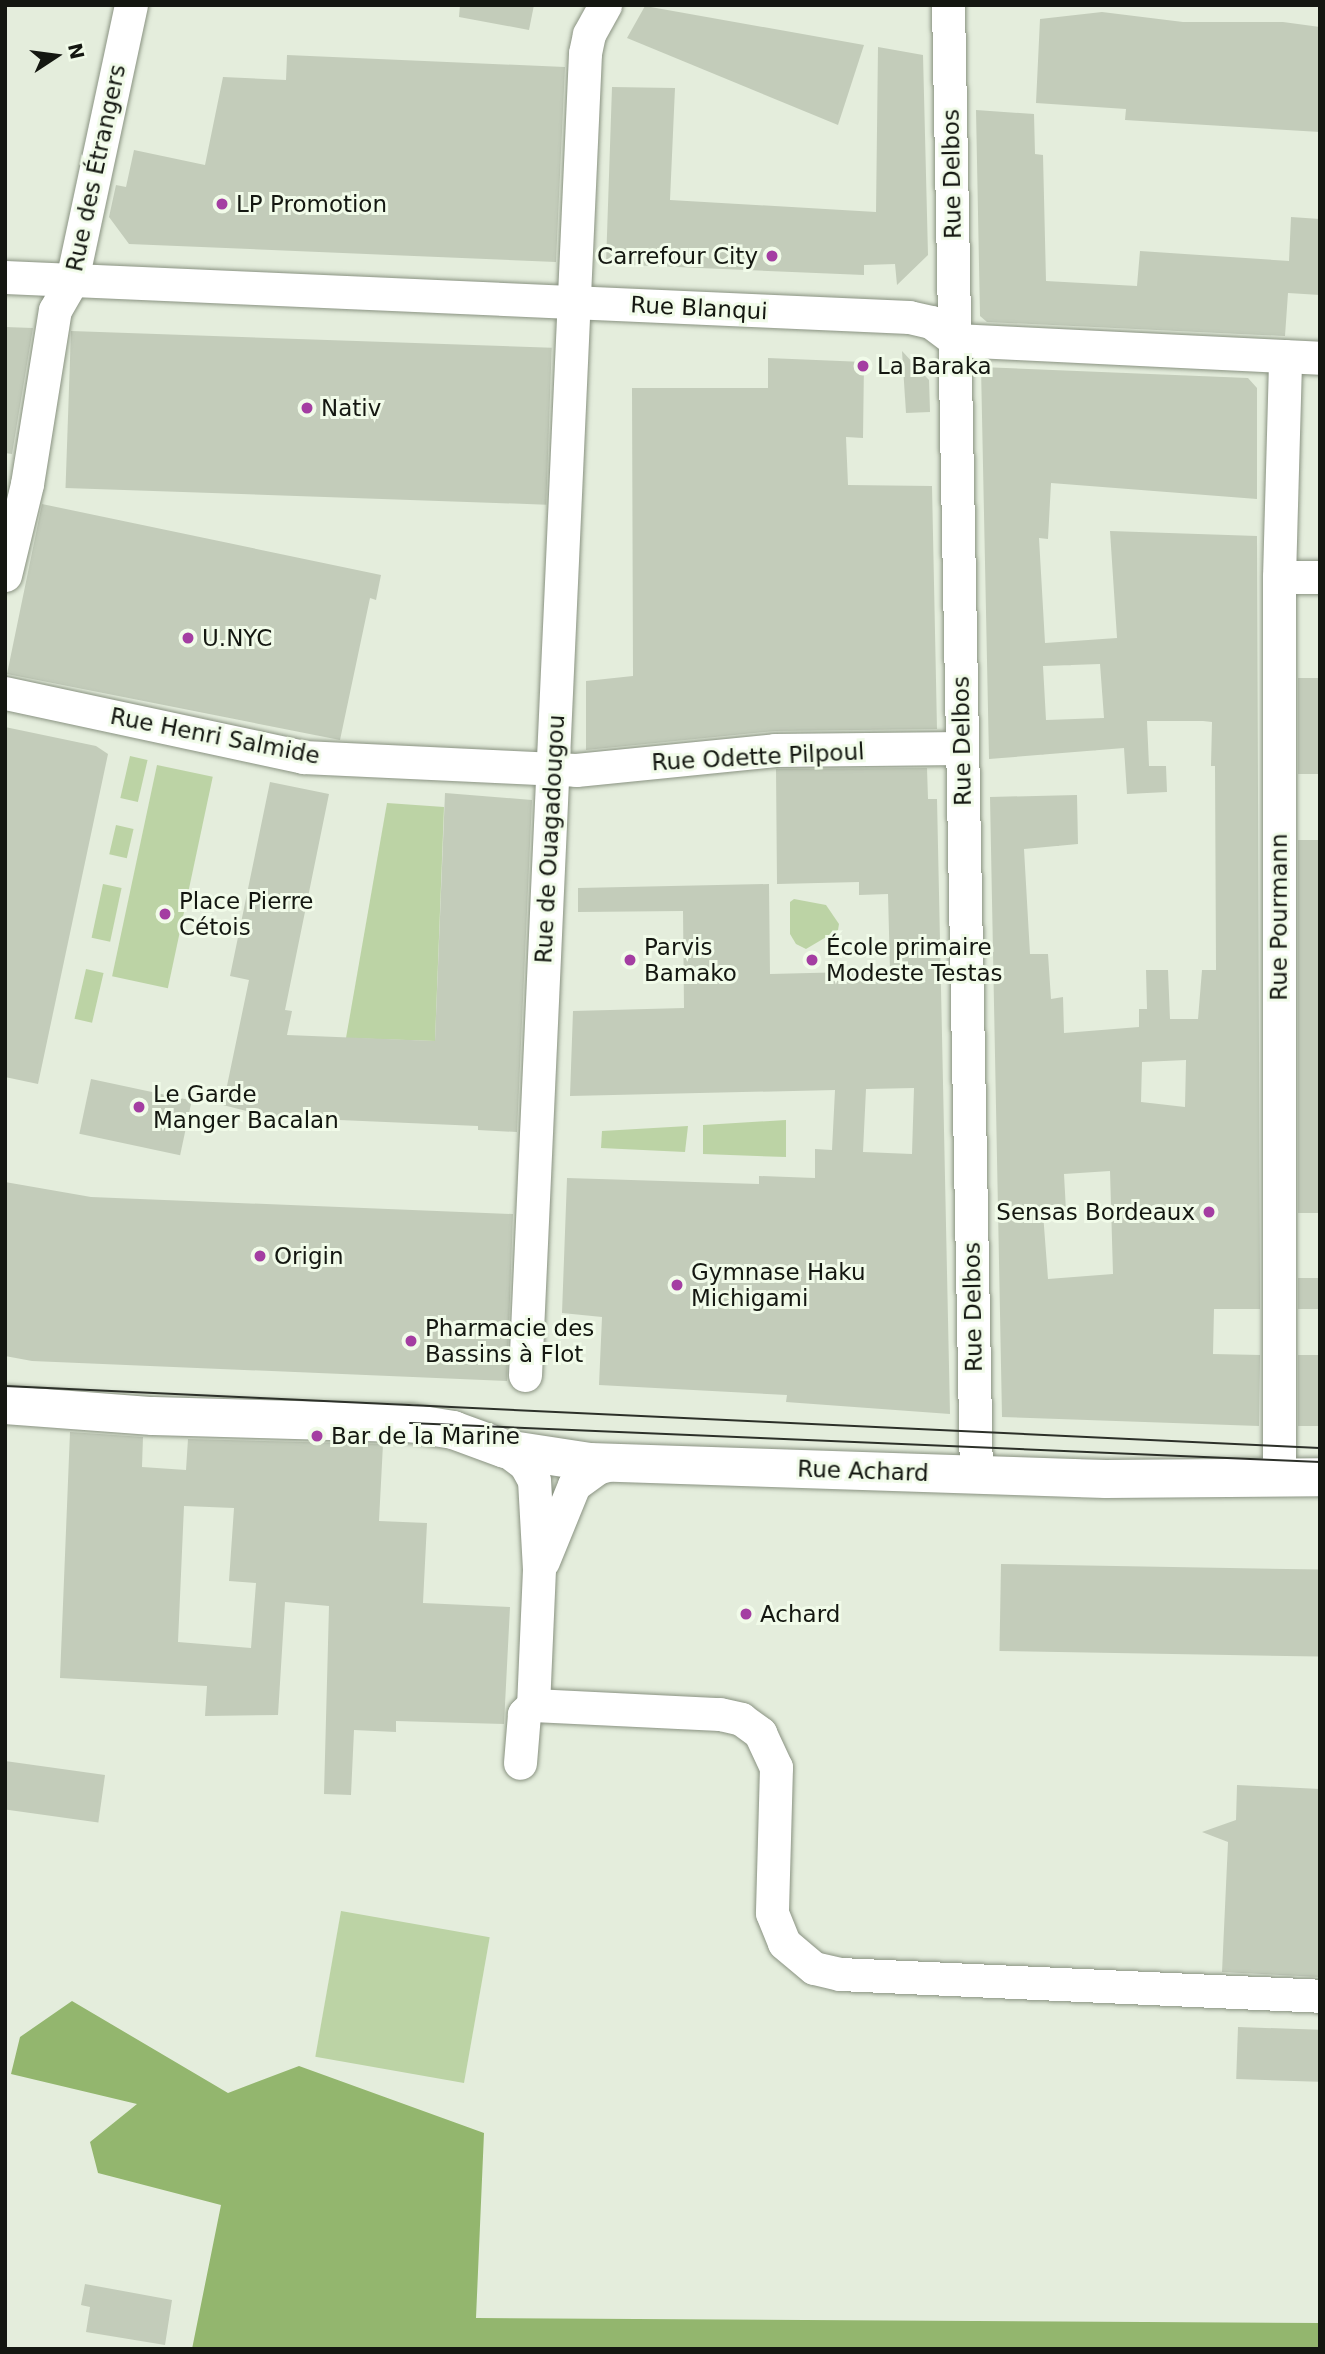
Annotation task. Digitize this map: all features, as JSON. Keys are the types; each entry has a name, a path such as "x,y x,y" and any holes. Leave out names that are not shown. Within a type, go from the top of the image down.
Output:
{"street":[{"name":"Rue des Étrangers","path":"5,575 27,484 55,310 72,280 131,5"},
{"name":"Rue de Ouagadougou","path":"525,1375 585,53 589,34 605,5"},
{"name":"Rue Delbos","path":"948,5 976,1476"},
{"name":"Rue Blanqui","path":"5,277 909,317 931,322 955,340"},
{"path":"955,340 1320,358"},
{"name":"Rue Pourmann","path":"1279,1477 1279,577 1285,356"},
{"path":"1279,577 1320,576"},
{"name":"Rue Henri Salmide","path":"5,693 303,757 553,769"},
{"name":"Rue Odette Pilpoul","path":"553,769 775,750 962,748"},
{"name":"Rue Achard","path":"5,1405 153,1416 410,1423 453,1430 505,1448 618,1462 976,1476 1320,1477"},
{"path":"505,1448 525,1464 534,1480 539,1569 533,1705 524,1714 520,1763"},
{"path":"539,1569 574,1485 597,1468 618,1462"},
{"path":"533,1705 720,1714 741,1719 760,1733 776,1767 772,1913 785,1943 814,1968 840,1974 1320,1996"}],"green space":[{"path":"130,756 148,760 138,802 120,798"},
{"path":"157,765 213,777 168,988 112,976"},
{"path":"387,803 444,807 435,1041 346,1038"},
{"path":"116,825 134,829 127,858 109,854"},
{"path":"103,884 122,888 110,942 92,938"},
{"path":"794,899 826,905 839,924 838,930 806,949 796,944 790,934 790,902"},
{"path":"86,969 104,973 92,1023 75,1019"},
{"path":"786,1120 786,1157 703,1154 703,1125"},
{"path":"688,1126 685,1152 601,1148 602,1131"},
{"path":"341,1911 490,1937 464,2083 315,2057"},
{"path":"72,2001 228,2093 299,2066 484,2133 476,2318 1320,2323 1320,2349 192,2349 221,2205 98,2173 90,2142 137,2104 11,2074 20,2037"}],"building":[{"path":"460,5 534,5 529,30 459,17"},
{"path":"645,6 864,45 838,125 627,38"},
{"path":"1102,12 1183,22 1283,22 1320,27 1320,132 1125,120 1126,109 1036,103 1040,19"},
{"path":"878,47 923,55 928,255 897,285 895,264 864,265 864,275 606,264 612,87 675,88 670,200 876,212"},
{"path":"287,55 565,67 556,262 129,244 109,217 116,185 126,187 134,150 205,165 223,77 286,80"},
{"path":"976,110 1034,114 1035,154 1043,155 1046,281 1137,286 1140,251 1289,261 1291,217 1320,219 1320,295 1288,293 1285,336 987,322 980,316"},
{"path":"5,327 33,328 12,454 5,453"},
{"name":"Nativ","path":"71,331 552,348 546,505 66,488"},
{"path":"902,351 929,380 930,412 906,413"},
{"path":"768,358 864,362 863,438 846,437 848,485 932,486 937,729 775,731 586,750 586,681 633,676 632,388 768,388"},
{"path":"981,367 1248,378 1257,388 1257,499 1051,483 1048,539 1039,538 1045,643 1117,638 1110,531 1257,536 1260,1309 1214,1309 1213,1354 1260,1355 1259,1426 1002,1417 990,797 1077,795 1078,844 1024,849 1030,954 1048,954 1051,999 1063,997 1064,1033 1139,1027 1139,1009 1147,1009 1146,970 1168,970 1170,1019 1198,1019 1202,970 1216,970 1215,766 1211,766 1212,722 1147,721 1149,766 1166,766 1167,792 1127,794 1124,748 989,759","holes":["1100,664 1104,718 1046,720 1043,666","1186,1060 1185,1107 1141,1102 1142,1062","1110,1171 1113,1274 1048,1279 1043,1213 1066,1211 1064,1174"]},
{"name":"U.NYC","path":"42,504 381,575 376,600 370,598 340,740 7,674"},
{"path":"1298,678 1320,678 1320,774 1298,774"},
{"path":"5,727 96,746 108,754 38,1084 5,1077"},
{"path":"927,768 928,799 937,799 950,1414 786,1402 787,1395 599,1385 602,1317 562,1313 567,1178 759,1184 759,1176 815,1178 815,1149 832,1150 835,1090 570,1096 573,1011 684,1008 683,911 578,912 578,888 769,884 770,974 890,971 888,894 859,895 859,882 777,884 776,769","holes":["914,1088 912,1154 863,1152 866,1089"]},
{"path":"270,782 329,794 285,1010 292,1011 287,1035 435,1041 445,793 532,800 517,1132 478,1130 478,1126 270,1117 223,1105 249,980 230,976"},
{"path":"1298,840 1320,840 1320,1213 1298,1213"},
{"path":"91,1079 192,1100 180,1155 79,1134"},
{"name":"Origin","path":"5,1182 91,1197 513,1214 507,1381 32,1361 5,1356"},
{"path":"1298,1278 1320,1278 1320,1309 1298,1309"},
{"path":"1298,1355 1320,1355 1320,1426 1298,1426"},
{"path":"70,1432 143,1437 142,1467 186,1470 188,1439 383,1444 379,1521 427,1523 423,1603 510,1607 504,1724 396,1721 396,1732 354,1730 351,1795 324,1794 329,1606 285,1602 278,1715 205,1716 207,1686 60,1678","holes":["184,1506 234,1508 229,1581 256,1583 251,1648 178,1642"]},
{"path":"1001,1564 1320,1570 1318,1657 999,1651"},
{"path":"5,1761 105,1775 98,1823 5,1809"},
{"path":"1237,1785 1320,1789 1320,1977 1222,1972 1228,1842 1202,1832 1236,1820"},
{"path":"1238,2027 1320,2030 1318,2082 1236,2079"},
{"path":"85,2284 172,2300 165,2345 86,2332 90,2307 81,2305"}],"tram line":[{"path":"5,1386 1320,1448"},
{"path":"410,1423 1320,1462"}],"place":[{"name":"LP Promotion","path":"222,204"},
{"name":"Carrefour City","path":"772,256"},
{"name":"La Baraka","path":"863,366"},
{"name":"Nativ","path":"307,408"},
{"name":"U.NYC","path":"188,638"},
{"name":"Place Pierre Cétois","path":"165,914"},
{"name":"Parvis Bamako","path":"630,960"},
{"name":"École primaire Modeste Testas","path":"812,960"},
{"name":"Le Garde Manger Bacalan","path":"139,1107"},
{"name":"Sensas Bordeaux","path":"1209,1212"},
{"name":"Origin","path":"260,1256"},
{"name":"Gymnase Haku Michigami","path":"677,1285"},
{"name":"Pharmacie des Bassins à Flot","path":"411,1341"},
{"name":"Bar de la Marine","path":"317,1436"},
{"name":"Achard","path":"746,1614"}]}
